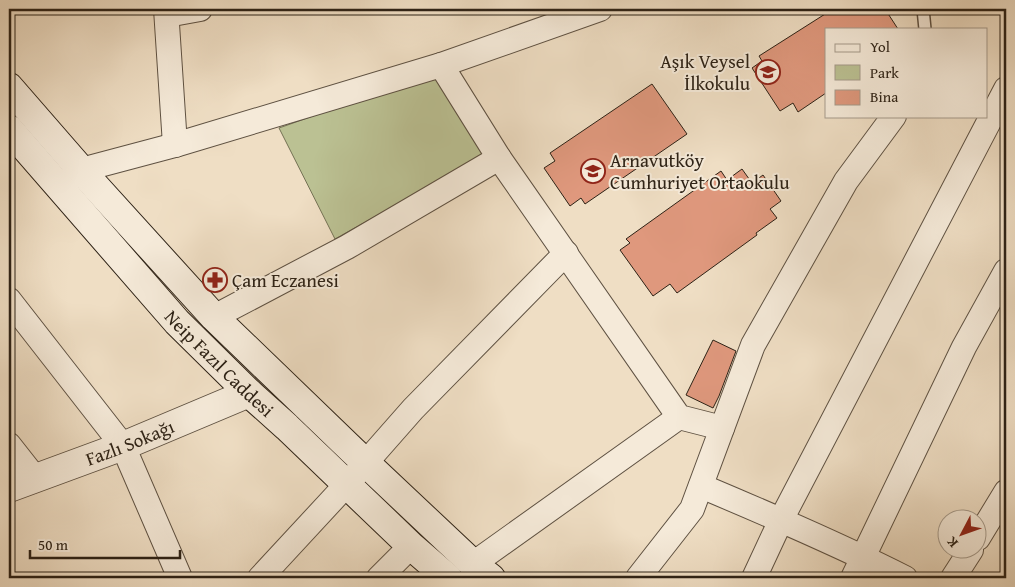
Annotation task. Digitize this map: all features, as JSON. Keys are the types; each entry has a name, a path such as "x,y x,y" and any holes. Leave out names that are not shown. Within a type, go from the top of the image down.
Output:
{"main road":[{"path":"9,87 214,318 482,571"},
{"name":"Neip Fazıl Caddesi","path":"9,129 177,322 249,393 411,546 448,578"},
{"name":"Fazlı Sokağı","path":"9,488 123,446 249,393"}],"street":[{"path":"175,145 167,12 200,9"},
{"path":"59,187 81,170 175,145 441,65 600,9"},
{"path":"441,65 499,158 679,417 722,428"},
{"path":"754,578 781,520 1006,89"},
{"path":"638,578 692,509 753,345 846,181 893,118"},
{"path":"214,318 347,247 499,158"},
{"path":"260,578 413,409 566,253"},
{"path":"853,578 964,347 1006,272"},
{"path":"9,300 123,446 180,578"},
{"path":"482,571 679,417"},
{"path":"9,445 35,478"},
{"path":"700,486 781,520 905,578"},
{"path":"988,522 1006,492"},
{"path":"379,578 411,546"},
{"path":"953,578 965,560"}],"lane":[{"path":"923,9 925,28"}],"green space":[{"path":"435,73 485,155 335,239 279,128"}],"building":[{"path":"833,9 885,9 897,28 825,28 825,94 798,112 793,103 780,111 752,68 762,61 759,56"},
{"path":"652,84 687,134 585,204 581,198 570,206 544,168 555,161 550,153"},
{"path":"742,169 752,183 763,175 781,201 770,209 777,218 756,233 757,235 677,293 670,284 653,296 620,250 630,243 626,239 721,171 727,180"},
{"path":"713,340 736,351 713,408 686,395"}],"place":[{"name":"Aşık Veysel İlkokulu","path":"768,72"},
{"name":"Arnavutköy Cumhuriyet Ortaokulu","path":"593,171"},
{"name":"Çam Eczanesi","path":"215,280"}]}
